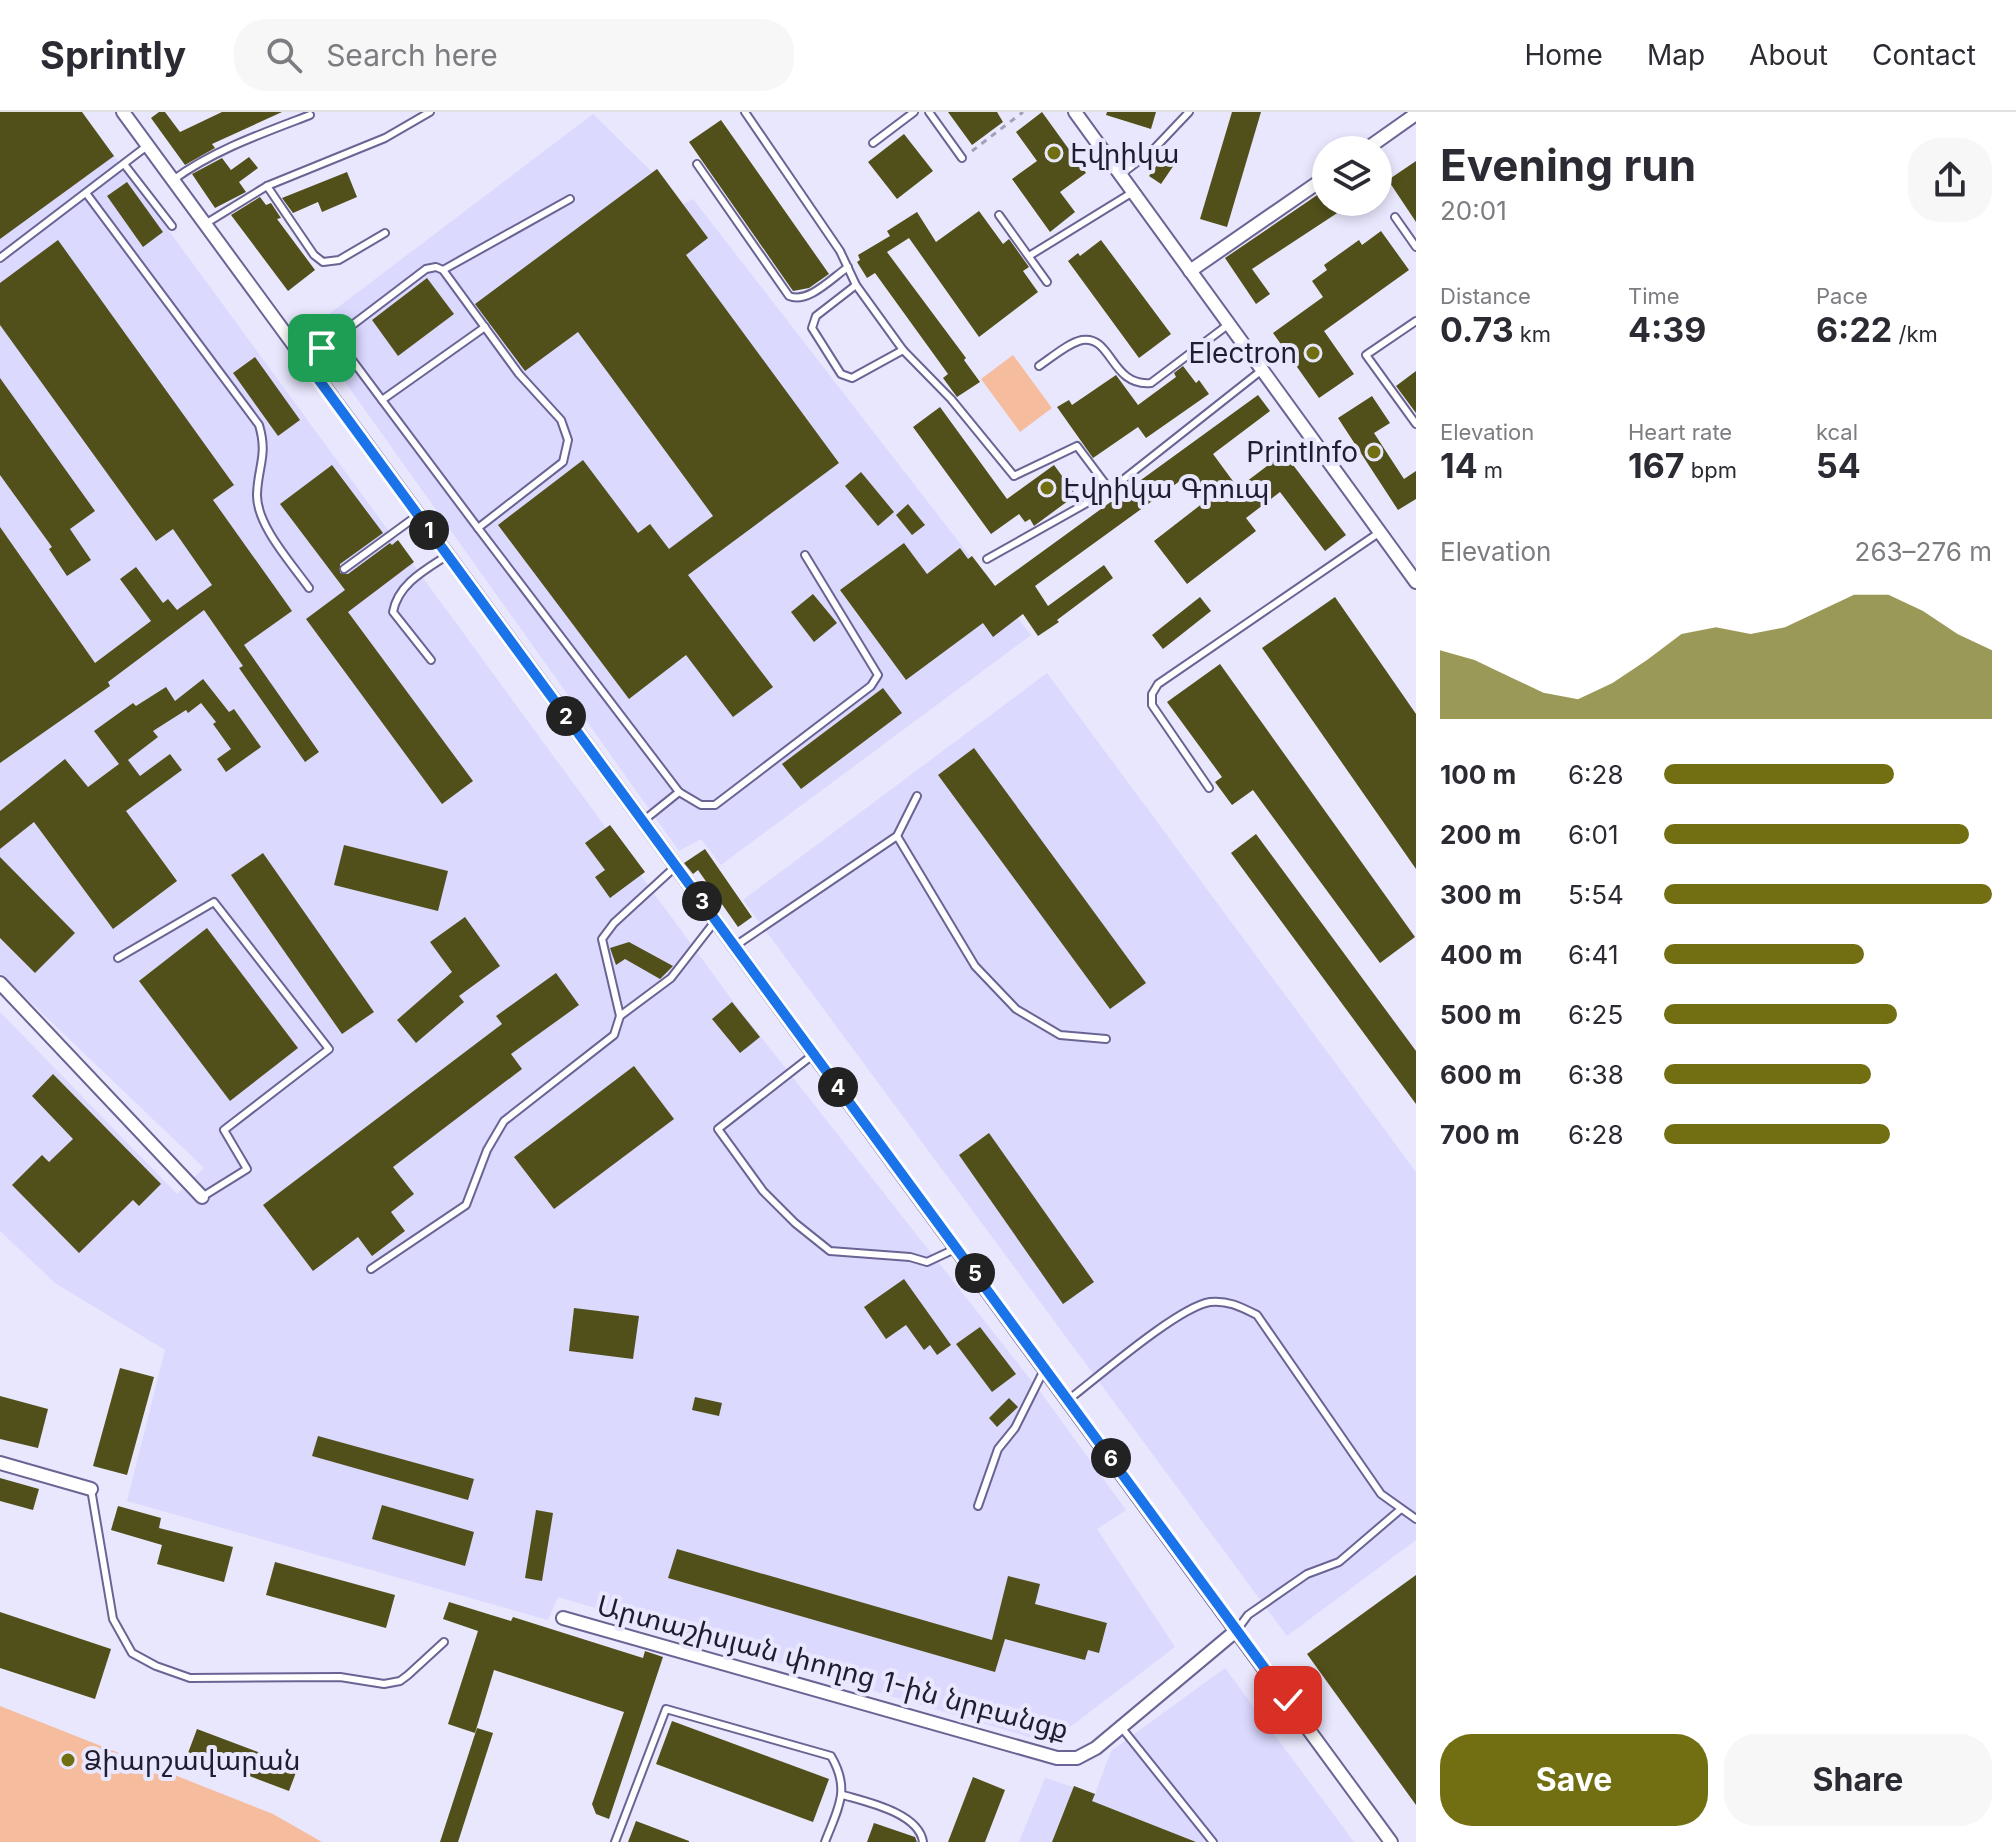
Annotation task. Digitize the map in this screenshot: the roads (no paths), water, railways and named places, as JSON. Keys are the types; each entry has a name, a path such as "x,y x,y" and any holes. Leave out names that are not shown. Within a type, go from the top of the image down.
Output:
{"street":[{"path":"1075,112 1416,582"},
{"path":"126,113 147,146 1391,1842"},
{"path":"1385,136 1416,114"},
{"path":"1190,271 1312,187"},
{"path":"0,983 202,1197"},
{"path":"0,1463 91,1489"},
{"name":"Արտաշիսյան փողոց 1-ին նրբանցք","path":"563,1618 1057,1758 1077,1758 1096,1748 1237,1630"}],"lane":[{"path":"205,224 267,186 385,138 430,112"},
{"path":"745,112 840,251 856,285 903,350 951,399 1014,476 1077,446 1110,490"},
{"path":"873,143 914,112"},
{"path":"929,112 962,158"},
{"path":"1120,175 1153,150 1189,112"},
{"path":"173,180 218,153 310,115"},
{"path":"0,258 147,146"},
{"path":"124,164 172,226"},
{"path":"697,164 789,296 794,299 806,296 848,267"},
{"path":"267,186 314,255 323,262 339,260 385,233"},
{"path":"1029,256 1133,192"},
{"path":"86,193 259,425 265,445 256,497 262,521 309,588"},
{"path":"443,270 570,199"},
{"path":"999,215 1047,282"},
{"path":"1395,217 1416,247"},
{"path":"305,361 426,269 436,267 443,270 519,374 561,420 568,440 563,462 478,528"},
{"path":"856,285 816,316 812,328 841,374 852,378 903,350"},
{"path":"1416,321 1366,355 1416,424"},
{"path":"1039,366 1080,340 1090,340 1099,344 1126,378 1139,384 1151,383 1229,324"},
{"path":"382,400 485,327"},
{"path":"335,337 679,792 701,805 715,805 871,686 878,675 805,555"},
{"path":"987,559 1110,490 1262,370"},
{"path":"344,569 418,515"},
{"path":"1209,788 1152,705 1152,694 1158,684 1380,532"},
{"path":"431,660 393,608 399,592 448,555"},
{"path":"643,821 679,792"},
{"path":"735,946 897,836 917,796"},
{"path":"897,836 975,966 1016,1009 1060,1035 1106,1039"},
{"path":"371,1269 466,1205 487,1150 504,1121 614,1035 620,1016 602,939 614,923 676,866"},
{"path":"118,958 214,902 329,1049 224,1130 247,1169 202,1197"},
{"path":"620,1016 671,978 716,920"},
{"path":"814,1054 718,1129 763,1191 795,1223 830,1251 910,1257 927,1262 957,1248"},
{"path":"1068,1400 1182,1313 1209,1302 1235,1303 1257,1315 1381,1494 1416,1519"},
{"path":"978,1506 998,1449 1015,1428 1045,1368"},
{"path":"91,1489 113,1619 132,1653 156,1666 190,1678 340,1677 384,1684 400,1681 444,1642"},
{"path":"1237,1630 1248,1615 1307,1574 1339,1562 1401,1509"},
{"path":"615,1842 666,1709 831,1756 840,1771 843,1795 825,1842"},
{"path":"1121,1727 1213,1842"},
{"path":"843,1795 879,1806 912,1822 922,1835 923,1842"}],"place":[{"name":"Էվրիկա","path":"1054,153"},
{"name":"Electron","path":"1313,353"},
{"name":"PrintInfo","path":"1374,452"},
{"name":"Էվրիկա Գրուպ","path":"1047,488"},
{"name":"Ձիարշավարան","path":"68,1760"}]}
